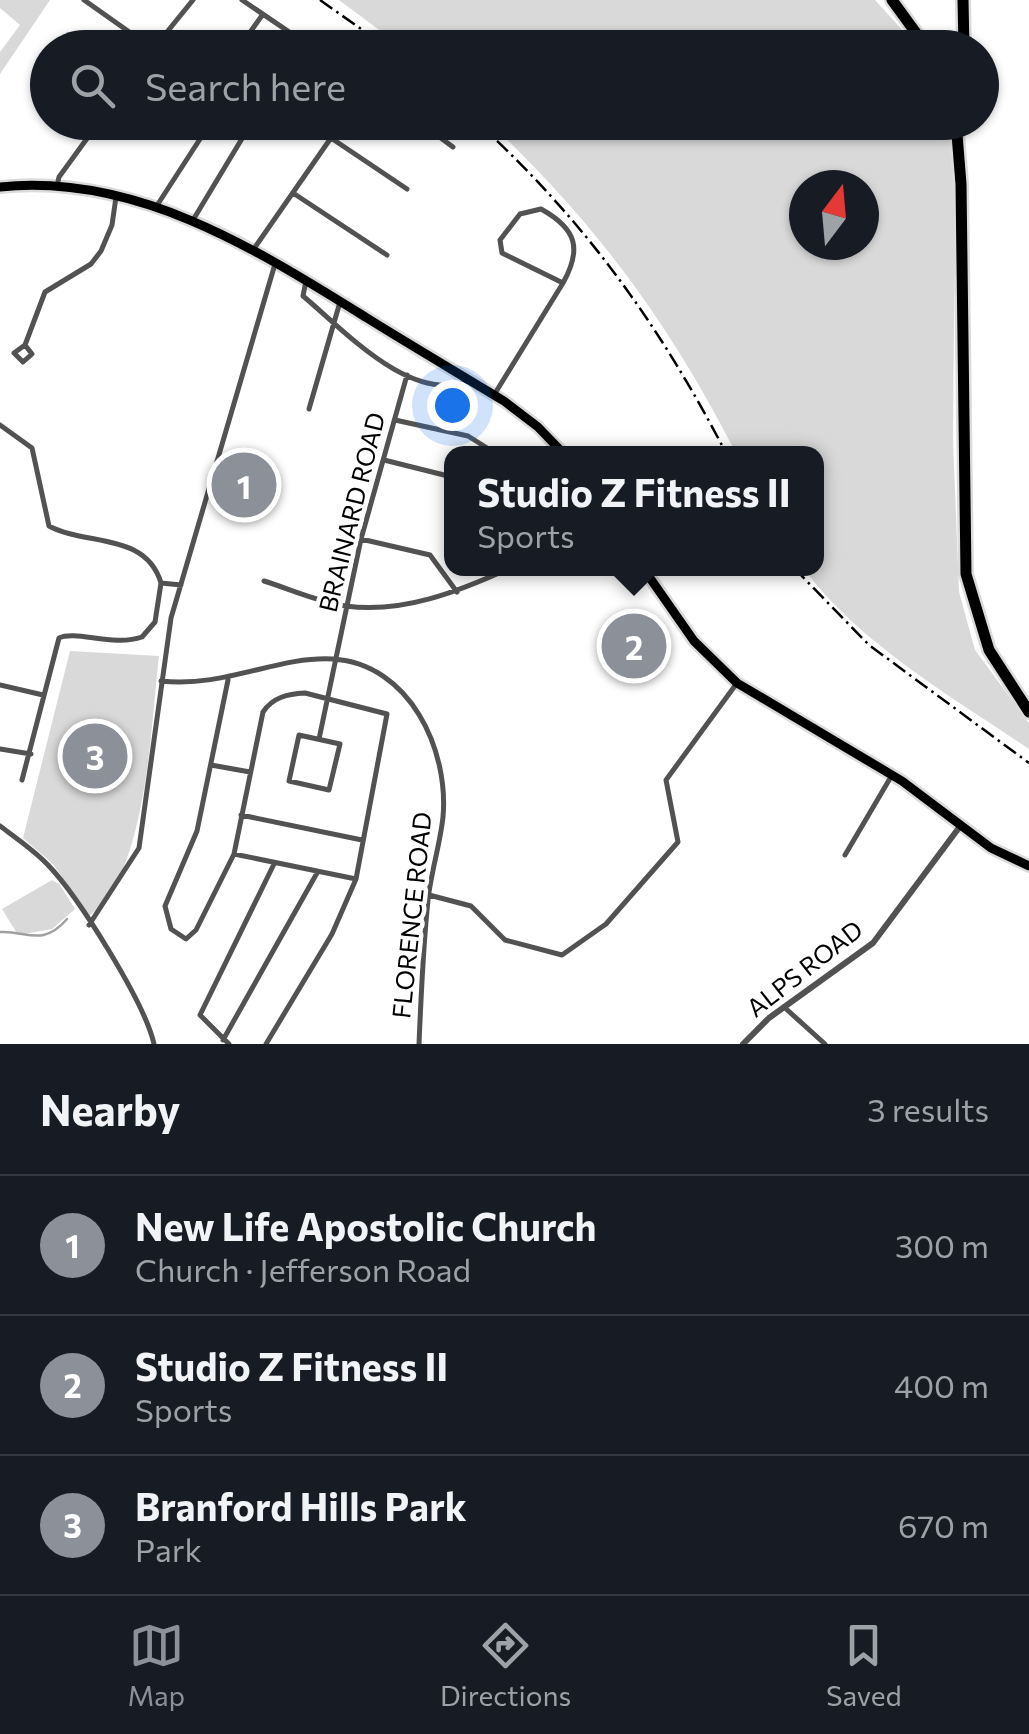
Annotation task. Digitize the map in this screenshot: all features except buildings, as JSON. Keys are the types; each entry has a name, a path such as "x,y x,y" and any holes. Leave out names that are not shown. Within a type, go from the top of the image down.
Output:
{"highway":[{"path":"892,0 914,30"},
{"path":"964,0 964,30"},
{"path":"956,140 966,574 988,650 1029,709"},
{"path":"964,140 969,564 988,640 1029,709"}],"main road":[{"path":"0,187 57,186 116,197 193,220 254,250 470,380 538,427 556,446"},
{"path":"649,576 694,640 737,683 892,775 991,848 1029,866"}],"street":[{"path":"84,0 128,30"},
{"path":"169,30 194,0"},
{"path":"242,0 284,30"},
{"path":"251,30 263,14"},
{"path":"57,186 87,140"},
{"path":"156,207 199,140"},
{"path":"193,220 241,140"},
{"path":"254,250 330,140"},
{"path":"334,140 407,189"},
{"path":"443,140 453,147"},
{"path":"293,193 387,255"},
{"path":"24,344 45,292 91,264 100,251 112,226 116,197"},
{"path":"494,395 563,284 577,256 575,243 548,214 526,211 500,240 502,253 563,284"},
{"path":"89,925 139,848 177,596 275,264"},
{"path":"306,281 303,296 407,376 446,384 470,380"},
{"path":"309,409 340,302"},
{"name":"BRAINARD ROAD","path":"319,739 361,538 407,376"},
{"path":"395,420 466,435 483,446"},
{"path":"0,424 32,448 49,526 136,550 152,565 162,593 155,622 142,637 106,643 68,634 59,638 22,780"},
{"path":"384,460 444,475"},
{"path":"361,538 430,555 444,574"},
{"path":"445,576 457,592"},
{"path":"264,582 347,606 422,600 457,592 492,576"},
{"path":"161,583 180,584"},
{"path":"162,593 177,596"},
{"path":"161,682 202,684 334,659"},
{"name":"FLORENCE ROAD","path":"334,659 369,668 395,684 416,710 432,741 442,783 443,817 429,895 419,1044"},
{"path":"228,680 197,832 165,906 166,918 177,936 186,938 196,930 234,854 268,704 292,694 327,697 387,714 356,879 332,934 266,1044"},
{"path":"429,895 470,906 505,940 545,954 562,955 590,938 678,842 666,780 737,683"},
{"path":"0,685 43,695"},
{"path":"299,735 319,739 340,744 329,790 289,781 299,735"},
{"path":"0,748 31,754"},
{"path":"211,764 250,772"},
{"path":"846,856 892,775"},
{"path":"241,815 362,840"},
{"path":"0,826 48,864 140,1007 154,1044"},
{"name":"ALPS ROAD","path":"743,1044 784,1007 873,943 961,826"},
{"path":"234,854 356,879"},
{"path":"274,864 200,1015 226,1042 316,873"},
{"path":"784,1007 825,1044"}],"shaded area":[{"path":"0,0 50,0 0,74 0,52 20,25 0,8"},
{"path":"339,0 875,0 902,30 379,30"},
{"path":"507,140 950,140 955,200 953,439 959,592 975,650 1029,723 1029,749 879,645 810,576 824,576 824,446 732,446 684,360 597,238"},
{"path":"70,651 159,656 149,757 135,834 108,896 89,916 53,864 23,838"},
{"path":"52,880 60,885 75,909 52,929 18,935 2,909"}],"waterway":[{"path":"0,932 42,935 67,919"}],"railway":[{"path":"320,0 362,30"},
{"path":"496,140 552,197 617,276 674,361 722,446"},
{"path":"802,576 869,645 1029,763"}],"place":[{"name":"New Life Apostolic Church","path":"244,485"},
{"name":"Studio Z Fitness II","path":"634,646"},
{"name":"Branford Hills Park","path":"95,756"}]}
